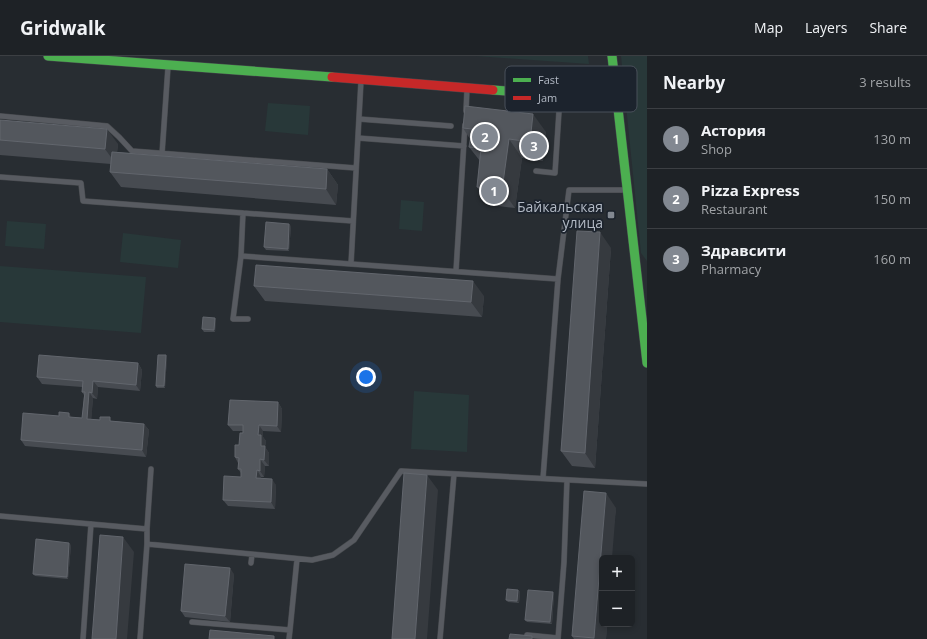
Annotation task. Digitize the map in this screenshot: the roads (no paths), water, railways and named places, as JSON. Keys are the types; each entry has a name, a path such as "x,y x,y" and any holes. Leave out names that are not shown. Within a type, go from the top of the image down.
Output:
{"street":[{"path":"48,56 82,57 168,65 184,64 505,91"},
{"path":"612,56 613,66"},
{"path":"619,112 647,363"},
{"path":"635,258 646,273"}],"lane":[{"path":"162,154 168,65"},
{"path":"351,264 361,80"},
{"path":"456,271 467,88"},
{"path":"536,170 555,173 559,112"},
{"path":"0,116 107,126 132,151 356,168"},
{"path":"359,119 451,126"},
{"path":"358,138 464,146"},
{"path":"0,177 81,183 83,201 353,221"},
{"path":"543,478 558,279 569,190 628,190"},
{"path":"243,213 241,256 233,319 248,319"},
{"path":"241,256 558,279"},
{"path":"140,639 151,469"},
{"path":"147,544 312,560 333,555 354,540 401,470 647,484"},
{"path":"440,639 454,474"},
{"path":"522,635 558,639 564,562 567,480"},
{"path":"0,516 147,529"},
{"path":"83,639 91,524"},
{"path":"251,563 252,555"},
{"path":"290,639 297,558"},
{"path":"192,622 290,630"}],"place":[{"name":"Pizza Express","path":"485,137"},
{"name":"Здравсити","path":"534,146"},
{"name":"Астория","path":"494,191"},
{"name":"Байкальская улица","path":"611,215"}]}
